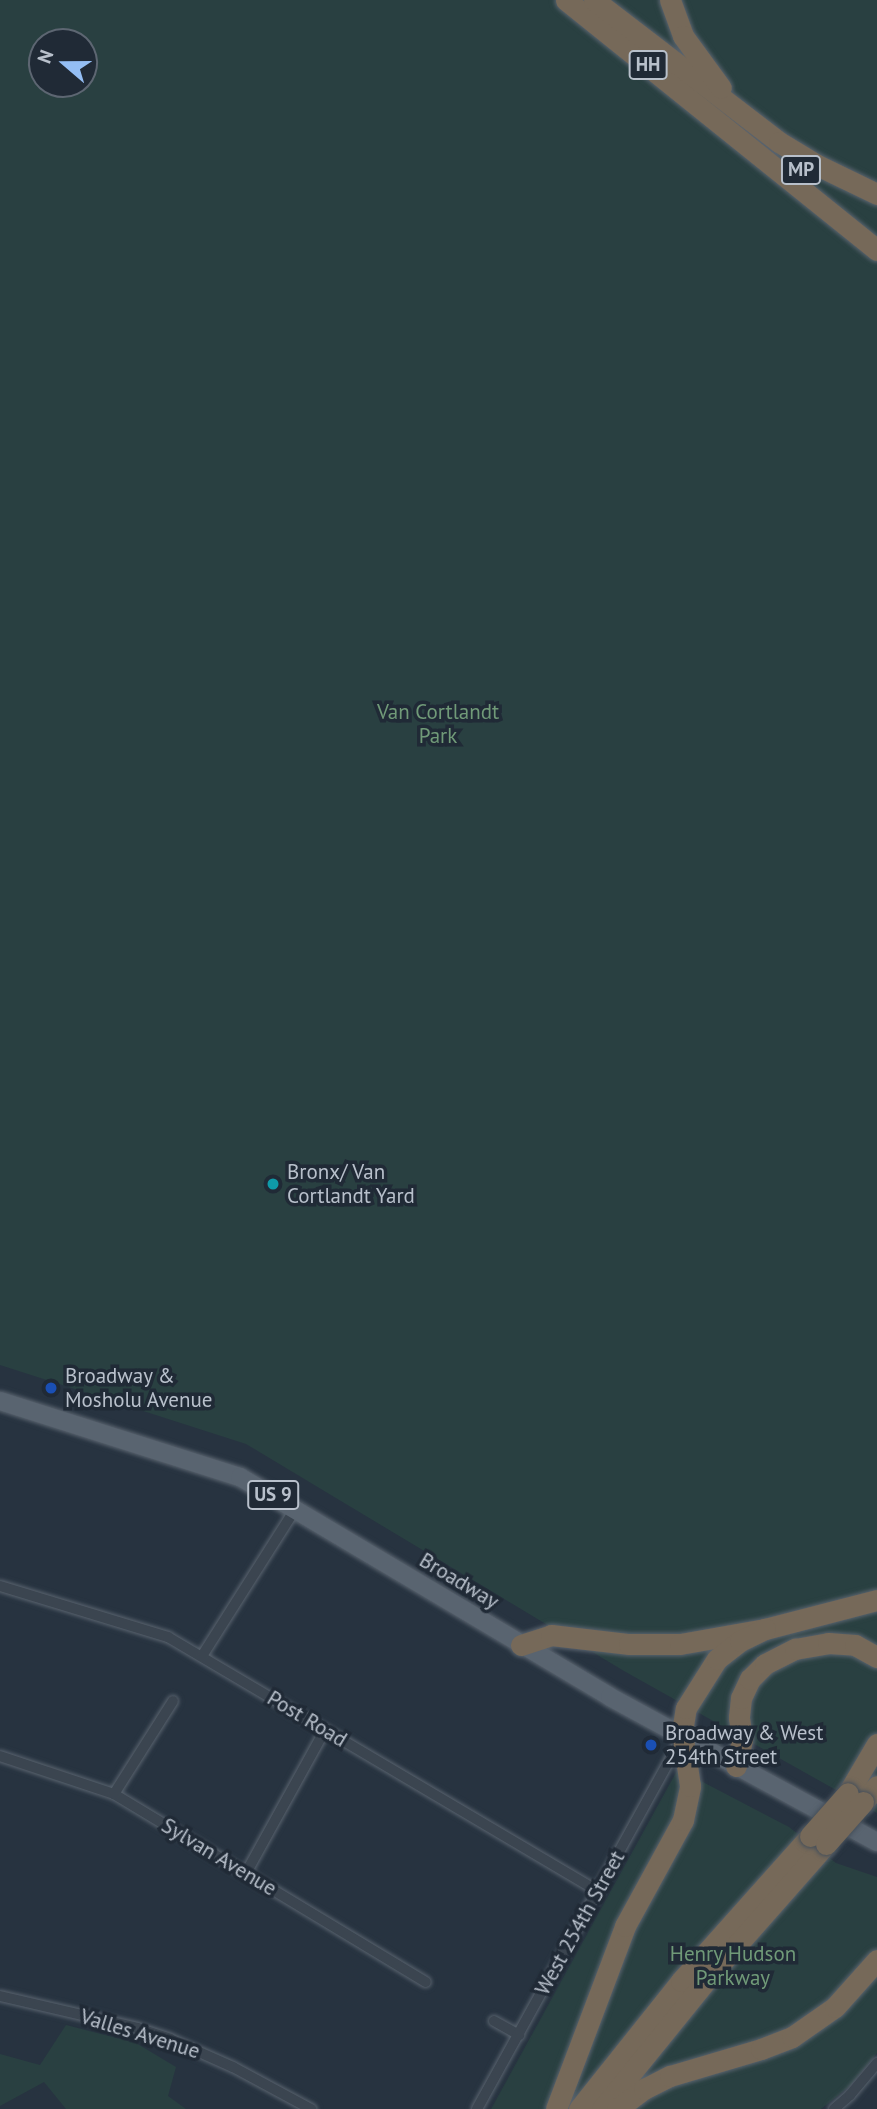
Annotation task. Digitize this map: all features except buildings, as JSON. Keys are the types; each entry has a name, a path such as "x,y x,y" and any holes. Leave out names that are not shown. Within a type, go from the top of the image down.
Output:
{"highway":[{"name":"HH","path":"566,0 735,122 877,250"},
{"name":"MP","path":"594,0 735,122 836,188 877,206"},
{"path":"670,0 692,50 735,122"},
{"name":"MP","path":"735,122 877,194"},
{"path":"522,1645 551,1635 629,1644 680,1644 765,1629 877,1600"},
{"path":"556,2109 621,1933 683,1820 690,1786 682,1737 686,1708 713,1664 740,1641 765,1629"},
{"path":"736,1766 742,1739 739,1717 741,1698 750,1679 765,1664 795,1649 828,1643 855,1645 877,1657"},
{"path":"855,1798 877,1744"},
{"path":"602,2109 818,1840 855,1798 877,1760"},
{"path":"855,1798 877,1786"},
{"path":"579,2109 681,1982 818,1840"},
{"path":"617,2109 644,2089 670,2076 761,2049 792,2036 835,2007 877,1960"}],"main road":[{"name":"Broadway","path":"0,1401 214,1466 296,1508 522,1645 682,1737 877,1842"}],"street":[{"path":"202,1656 296,1508"},
{"name":"Post Road","path":"0,1586 168,1637 597,1891"},
{"path":"114,1794 173,1701"},
{"path":"246,1873 326,1730"},
{"name":"West 254th Street","path":"477,2109 682,1737"},
{"name":"Sylvan Avenue","path":"0,1756 114,1794 426,1982"},
{"name":"Valles Avenue","path":"0,1996 137,2028 170,2039 233,2067 311,2109"},
{"path":"494,2021 519,2035"},
{"path":"834,2109 850,2095 877,2063"}],"green space":[{"name":"Van Cortlandt Park","path":"0,0 877,0 877,1813 624,1671 246,1444 0,1365"},
{"name":"Henry Hudson Parkway","path":"678,1769 789,1827 836,1863 877,1877 877,2053 851,2085 821,2109 491,2109"},
{"path":"66,2025 136,2043 176,2067 168,2096 186,2109 66,2109 44,2082 0,2106 0,2054 40,2065"}],"place":[{"name":"Bronx/ Van Cortlandt Yard","path":"273,1184"},
{"name":"Broadway & Mosholu Avenue","path":"51,1388"},
{"name":"Broadway & West 254th Street","path":"651,1745"}]}
